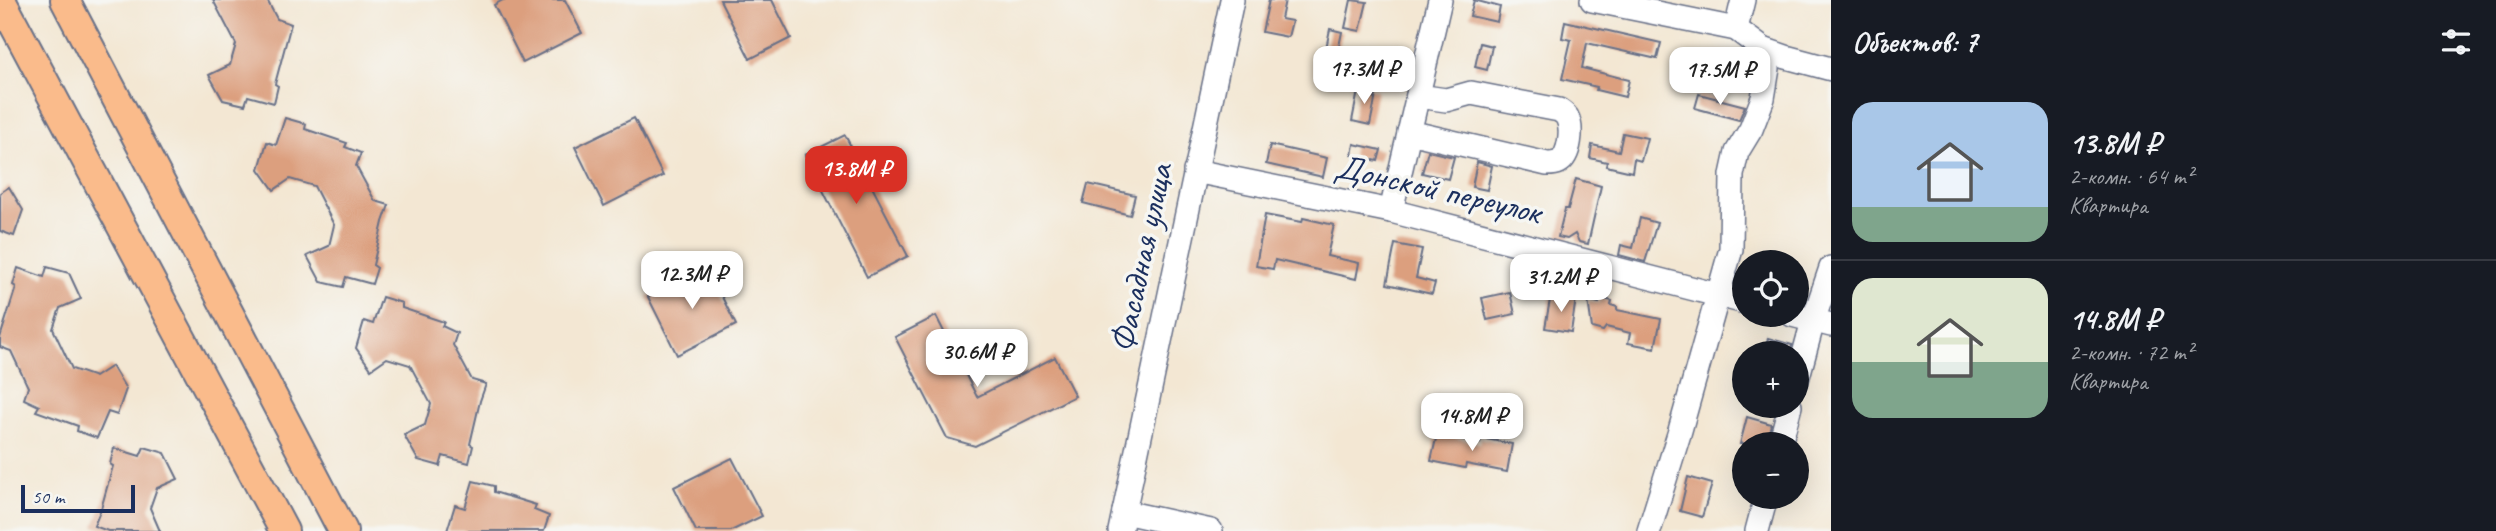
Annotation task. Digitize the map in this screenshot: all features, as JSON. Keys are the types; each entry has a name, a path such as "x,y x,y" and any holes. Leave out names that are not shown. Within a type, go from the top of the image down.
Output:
{"main road":[{"path":"1,0 284,531"},
{"path":"65,0 343,531"}],"street":[{"name":"Фасадная улица","path":"1122,521 1232,0"},
{"path":"1391,211 1440,0"},
{"path":"1592,0 1736,29 1763,49 1831,69"},
{"path":"1736,29 1743,0"},
{"path":"1648,531 1679,434 1731,249 1732,175 1737,152 1751,129 1765,88 1769,68 1763,49"},
{"path":"1409,132 1547,164 1559,162 1565,157 1568,148 1570,126 1567,116 1559,110 1471,93 1446,100 1418,96"},
{"name":"Донской переулок","path":"1195,171 1391,211 1732,299"},
{"path":"1807,341 1831,268"},
{"path":"1757,531 1763,509"},
{"path":"1122,521 1211,531"}],"building":[{"path":"213,0 267,0 277,19 291,24 275,84 278,86 274,103 248,96 245,105 223,100 209,75 230,65 236,44"},
{"path":"503,0 565,0 582,33 523,63 494,5"},
{"path":"720,0 772,0 791,38 750,59"},
{"path":"1269,0 1285,0 1281,19 1292,21 1288,37 1262,32"},
{"path":"1351,0 1367,2 1360,31 1345,28"},
{"path":"1474,0 1500,7 1497,22 1470,16"},
{"path":"1565,21 1661,43 1657,59 1587,43 1582,68 1629,80 1625,97 1562,79 1571,40 1562,38"},
{"path":"1330,29 1342,32 1335,66 1323,63"},
{"path":"1480,43 1492,46 1487,70 1475,67"},
{"path":"1359,86 1377,90 1370,125 1352,121"},
{"path":"1699,94 1745,106 1739,120 1695,108"},
{"path":"285,118 306,124 305,129 347,143 345,147 361,153 356,166 375,201 389,205 373,265 377,268 372,284 346,277 343,287 321,282 307,256 329,246 334,225 314,186 290,179 274,190 259,169 267,142 276,145"},
{"path":"634,118 663,176 604,206 575,147"},
{"path":"1623,133 1647,138 1641,161 1634,159 1632,172 1606,166 1607,162 1590,158 1592,145 1619,151"},
{"path":"845,135 908,256 867,277 805,155"},
{"path":"1354,144 1381,150 1378,161 1352,155"},
{"path":"1270,145 1327,158 1323,177 1266,164"},
{"path":"1428,151 1454,157 1448,179 1422,173"},
{"path":"1477,162 1492,166 1487,190 1472,187"},
{"path":"1576,179 1601,186 1588,244 1579,242 1575,234 1567,239 1558,237"},
{"path":"1088,184 1135,195 1130,215 1083,203"},
{"path":"9,187 23,210 14,236 0,231 0,193"},
{"path":"1265,215 1302,222 1303,218 1334,225 1327,256 1359,263 1356,279 1275,260 1273,269 1256,266"},
{"path":"1640,218 1657,223 1645,262 1619,255 1621,245 1633,248"},
{"path":"1395,244 1422,249 1416,278 1435,283 1432,294 1387,284"},
{"path":"47,267 69,273 81,299 60,308 53,329 72,369 95,377 112,366 126,389 117,415 108,412 97,438 77,431 78,426 36,411 39,406 24,399 28,387 11,351 0,347 0,338 16,287 13,285 18,268 44,277"},
{"path":"707,267 736,325 677,355 648,297"},
{"path":"1510,292 1515,314 1487,320 1482,298"},
{"path":"1551,294 1564,300 1568,297 1576,298 1571,332 1545,328"},
{"path":"382,297 402,303 402,308 444,322 442,326 457,333 453,345 472,380 486,384 470,444 473,446 469,463 443,456 440,466 418,460 404,435 425,425 431,404 410,365 387,358 371,369 356,348 364,321 373,324"},
{"path":"1601,298 1612,301 1611,305 1617,307 1617,310 1661,319 1655,348 1628,343 1630,333 1606,327 1603,331 1592,328 1588,300 1599,303"},
{"path":"936,316 977,397 1055,357 1075,396 975,446 947,438 895,337"},
{"path":"1747,418 1771,424 1769,432 1743,432"},
{"path":"1437,434 1480,443 1481,438 1512,444 1507,472 1431,461"},
{"path":"144,447 165,453 178,479 157,488 150,508 160,531 108,531 94,526 113,466 110,464 114,448 140,456"},
{"path":"732,458 762,516 731,531 696,531 674,487"},
{"path":"1688,477 1712,484 1702,517 1680,511"},
{"path":"473,481 494,486 494,492 536,505 534,510 549,516 544,531 447,531 455,505 465,508"}]}
